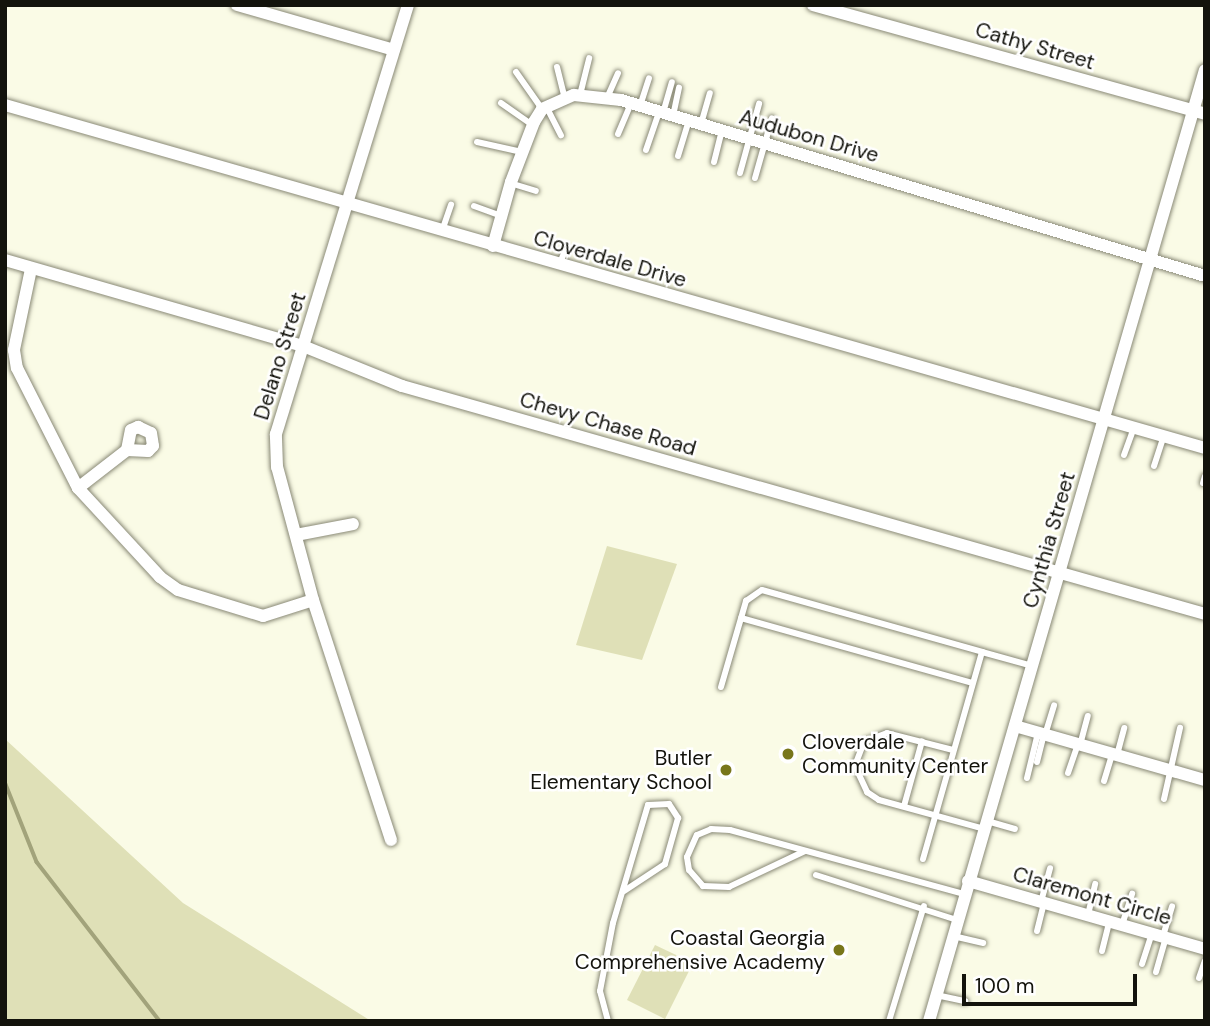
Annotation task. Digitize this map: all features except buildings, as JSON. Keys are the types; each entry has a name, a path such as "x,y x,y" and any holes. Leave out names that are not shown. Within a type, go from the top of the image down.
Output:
{"street":[{"path":"237,5 394,50"},
{"name":"Delano Street","path":"391,840 313,600 277,467 276,435 408,5"},
{"name":"Cathy Street","path":"813,5 1199,112"},
{"name":"Cynthia Street","path":"929,1021 1060,572 1147,260 1199,112 1205,69"},
{"name":"Audubon Drive","path":"544,107 564,96 580,95 636,105 1205,276"},
{"name":"Cloverdale Drive","path":"5,105 1205,448"},
{"path":"494,246 510,183 533,125 544,107"},
{"name":"Chevy Chase Road","path":"5,260 303,346 402,386 1205,614"},
{"path":"31,269 14,350 17,368 78,488 160,577 178,590 263,616 313,600"},
{"path":"78,488 128,450"},
{"path":"296,534 353,524"},
{"path":"1015,726 1205,780"},
{"name":"Claremont Circle","path":"968,881 1205,948"}],"lane":[{"path":"580,95 589,58"},
{"path":"557,67 564,96"},
{"path":"516,72 544,107 561,135"},
{"path":"607,98 618,73"},
{"path":"618,134 649,78"},
{"path":"665,114 672,82"},
{"path":"646,150 679,88"},
{"path":"678,156 710,93"},
{"path":"501,103 533,125"},
{"path":"740,173 759,104"},
{"path":"755,178 772,118"},
{"path":"714,162 722,130"},
{"path":"477,142 522,152"},
{"path":"510,183 536,191"},
{"path":"442,231 451,205"},
{"path":"474,206 502,216"},
{"path":"559,265 565,248"},
{"path":"1124,455 1133,428"},
{"path":"1154,466 1164,436"},
{"path":"721,687 748,598 762,590 1032,666"},
{"path":"741,618 972,683"},
{"path":"923,859 982,652"},
{"path":"1027,778 1054,705"},
{"path":"1068,773 1088,716"},
{"path":"1164,799 1180,728"},
{"path":"1104,781 1124,729"},
{"path":"1037,762 1043,734"},
{"path":"953,750 922,741 877,735 856,754 858,778 867,792 904,806 985,825 1015,829"},
{"path":"904,806 922,741"},
{"path":"608,1021 600,990 613,923 648,805 669,804 678,818 665,864 624,891"},
{"path":"805,851 729,887 703,886 689,870 687,858 698,835 711,829 805,851 964,894"},
{"path":"1037,931 1050,867"},
{"path":"816,875 924,906 957,919"},
{"path":"1088,915 1094,884"},
{"path":"1102,951 1132,894"},
{"path":"889,1021 924,906"},
{"path":"1142,964 1160,936 1172,906"},
{"path":"953,936 983,943"},
{"path":"1156,972 1160,936"},
{"path":"1199,978 1205,961"},
{"path":"936,995 965,1001"}],"green space":[{"path":"607,546 677,564 642,660 576,645"},
{"path":"5,739 183,903 371,1021 5,1021"},
{"path":"655,945 693,963 665,1019 627,1000"}],"waterway":[{"path":"5,782 37,862 160,1021"}],"place":[{"name":"Cloverdale Community Center","path":"788,754"},
{"name":"Butler Elementary School","path":"726,770"},
{"name":"Coastal Georgia Comprehensive Academy","path":"839,950"}]}
